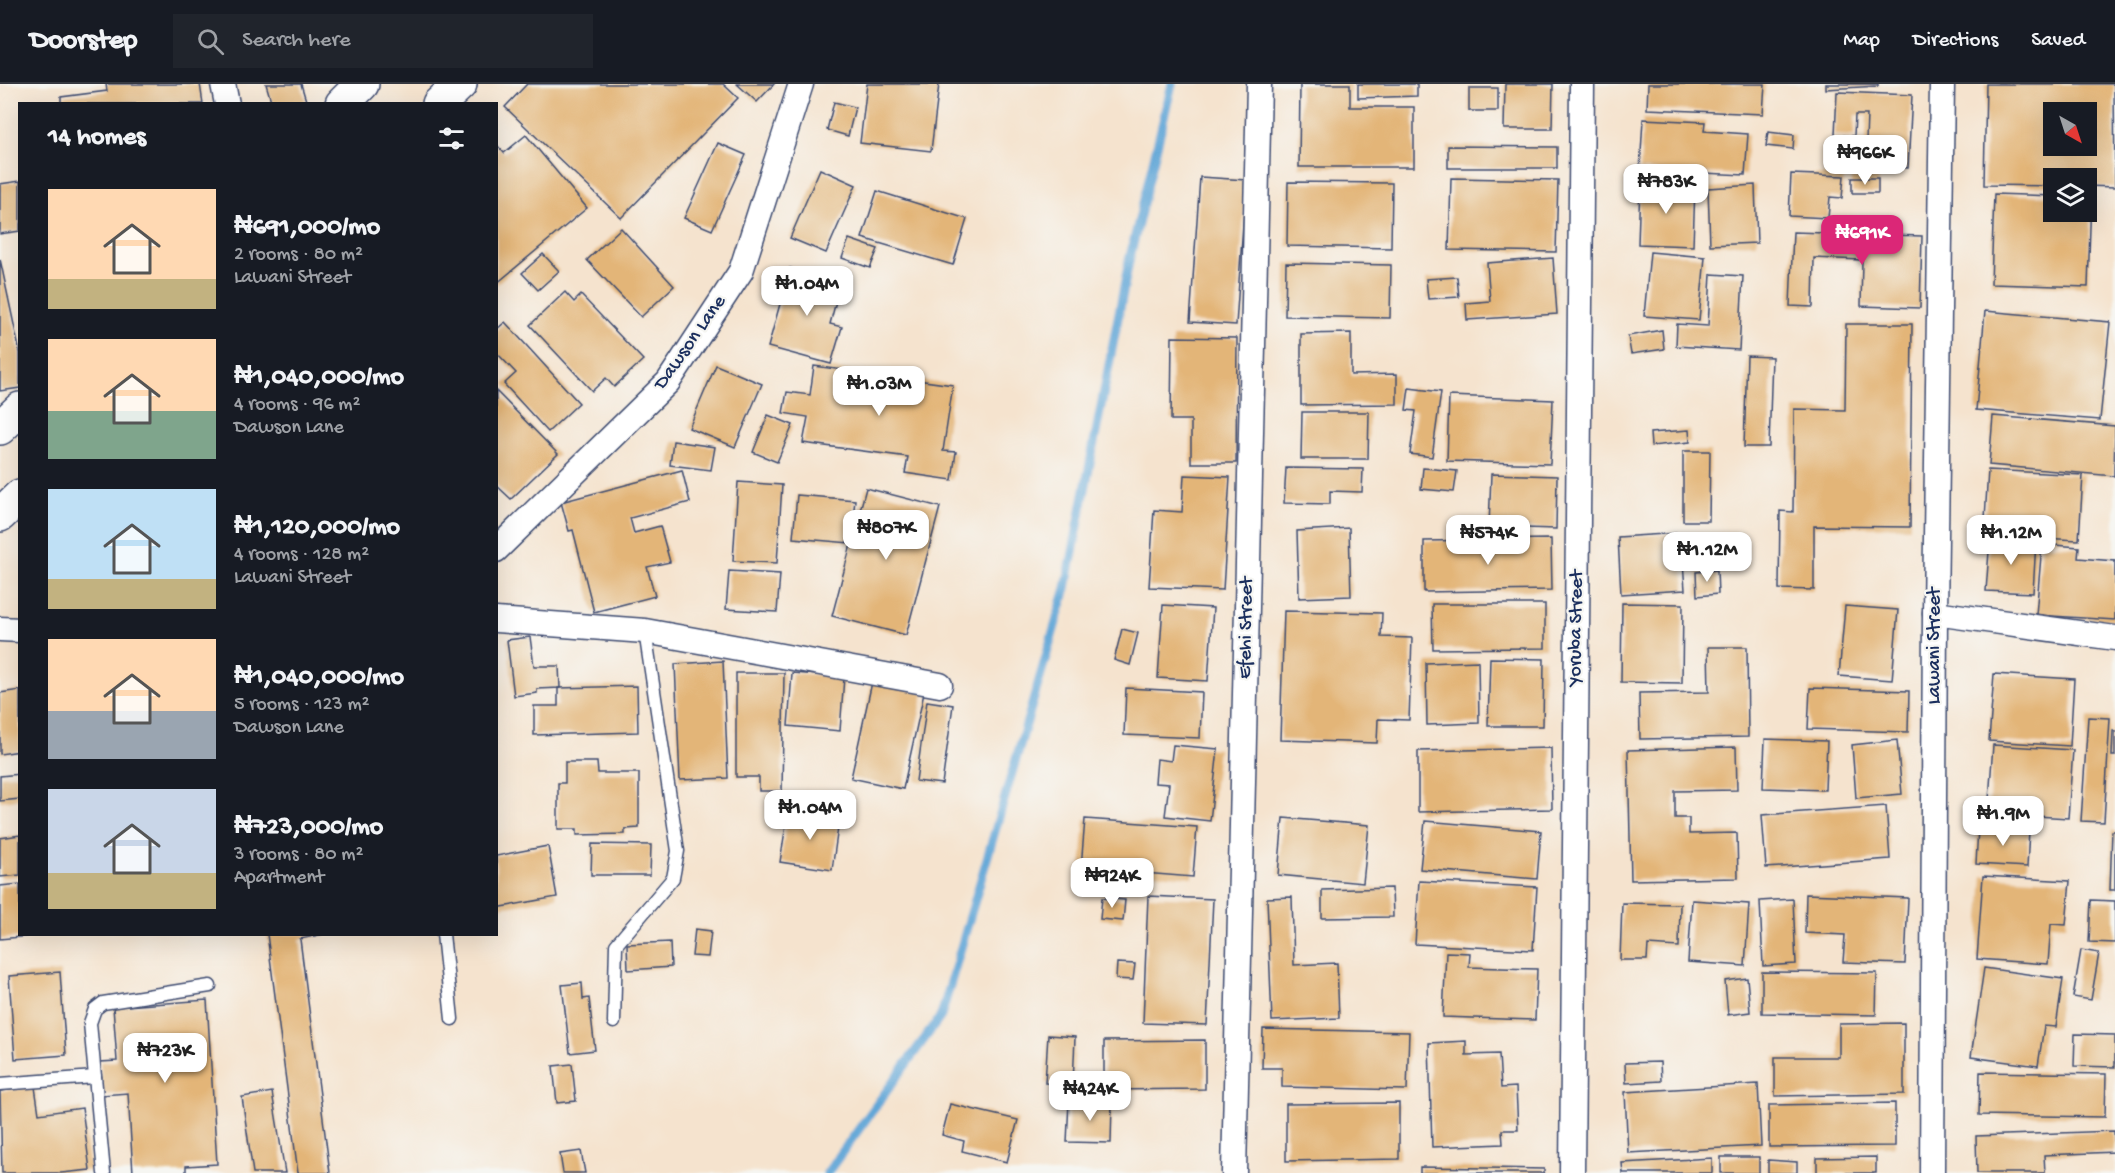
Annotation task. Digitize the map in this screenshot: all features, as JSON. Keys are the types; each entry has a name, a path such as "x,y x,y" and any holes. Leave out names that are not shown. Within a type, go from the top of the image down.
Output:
{"highway":[{"path":"344,102 362,84"},
{"path":"441,102 459,84"},
{"path":"0,428 18,412"},
{"path":"0,515 18,498"}],"street":[{"path":"224,84 227,102"},
{"name":"Dawson Lane","path":"498,548 668,382 741,271 801,84"},
{"name":"Efehi Street","path":"1234,1173 1259,84"},
{"name":"Yoruba Street","path":"1572,1173 1582,84"},
{"name":"Lawani Street","path":"1932,1173 1935,613 1942,84"},
{"path":"1935,613 2115,638"},
{"path":"498,620 645,631 940,685"},
{"path":"0,629 18,630"}],"lane":[{"path":"614,1022 616,945 674,878 678,851 645,631"},
{"path":"443,936 452,1019"},
{"path":"104,1173 90,1023 95,1009 103,1003 210,986"},
{"path":"0,1084 95,1077"}],"building":[{"path":"106,84 200,84 203,102 61,102 61,97 107,91"},
{"path":"266,84 301,84 306,102 271,102"},
{"path":"527,84 723,84 738,98 621,218 505,107"},
{"path":"737,84 774,84 757,102"},
{"path":"867,84 939,84 931,151 860,143"},
{"path":"1300,84 1350,84 1350,107 1414,107 1414,167 1299,167"},
{"path":"1358,84 1417,84 1417,96 1358,98"},
{"path":"1505,84 1553,84 1552,129 1504,129"},
{"path":"1648,84 1765,84 1763,114 1647,109"},
{"path":"1826,84 1878,84 1878,86 1826,89"},
{"path":"1986,84 2114,84 2115,187 2097,186 2097,168 2043,168 2043,186 1984,185"},
{"path":"1469,88 1498,88 1498,111 1469,111"},
{"path":"1837,92 1912,95 1908,168 1865,166 1867,115 1855,115 1854,136 1835,135"},
{"path":"834,102 855,107 848,136 827,130"},
{"path":"1643,119 1705,122 1704,131 1748,134 1745,175 1640,170"},
{"path":"1768,132 1794,135 1793,149 1766,146"},
{"path":"526,135 587,208 498,282 498,146 504,153"},
{"path":"718,143 746,155 712,230 684,218"},
{"path":"1448,146 1557,147 1557,168 1448,168"},
{"path":"820,169 856,185 826,253 790,238"},
{"path":"1791,174 1844,176 1842,198 1830,197 1828,218 1789,216"},
{"path":"1200,177 1246,180 1236,325 1190,322"},
{"path":"1451,178 1558,180 1556,252 1449,250"},
{"path":"1852,178 1878,178 1878,193 1852,193"},
{"path":"18,181 18,231 0,234 0,184"},
{"path":"1288,182 1392,183 1391,248 1287,246"},
{"path":"1640,184 1695,186 1693,246 1638,244"},
{"path":"1755,185 1757,243 1710,245 1708,188"},
{"path":"877,191 967,219 953,265 862,238"},
{"path":"1994,194 2043,196 2043,222 2090,222 2088,287 1991,284"},
{"path":"621,228 674,286 641,317 587,260"},
{"path":"1793,232 1922,236 1920,308 1861,306 1862,260 1814,258 1813,307 1790,306"},
{"path":"849,239 878,249 870,268 842,258"},
{"path":"1650,252 1705,257 1699,320 1644,316"},
{"path":"543,254 559,271 538,290 522,273"},
{"path":"1553,258 1557,314 1467,320 1466,303 1490,301 1487,263"},
{"path":"0,259 18,344 18,388 0,391"},
{"path":"1286,263 1391,265 1390,318 1285,316"},
{"path":"790,268 841,282 830,324 842,327 831,364 768,347"},
{"path":"1711,274 1743,276 1739,350 1676,346 1677,324 1708,326"},
{"path":"1457,277 1459,297 1428,299 1426,279"},
{"path":"565,292 574,302 581,295 643,360 614,387 606,378 592,391 530,325"},
{"path":"1985,311 2110,322 2100,420 1976,410"},
{"path":"505,322 579,403 548,432 504,384 516,373 498,354 498,328"},
{"path":"1846,324 1912,324 1910,527 1814,526 1814,590 1779,589 1780,511 1793,512 1794,409 1845,410"},
{"path":"1662,330 1664,349 1631,354 1628,336"},
{"path":"1351,333 1351,375 1397,374 1397,404 1301,405 1301,334"},
{"path":"1172,337 1237,338 1236,463 1191,463 1191,420 1171,420"},
{"path":"1747,356 1772,357 1769,447 1744,447"},
{"path":"716,365 762,384 735,447 689,428"},
{"path":"814,366 953,385 943,451 956,452 952,480 905,473 908,457 803,443 808,417 783,413 787,392 810,395"},
{"path":"1409,388 1441,392 1432,457 1410,454 1416,411 1406,410"},
{"path":"498,393 558,454 511,499 498,487"},
{"path":"1449,396 1553,400 1550,464 1447,461"},
{"path":"1302,412 1369,412 1368,459 1301,459"},
{"path":"768,415 793,425 777,462 753,452"},
{"path":"1993,416 2115,426 2114,476 1989,465"},
{"path":"1689,430 1690,442 1651,446 1650,433"},
{"path":"673,441 715,447 711,470 670,465"},
{"path":"1683,451 1710,451 1709,521 1683,521"},
{"path":"1286,468 1363,469 1362,492 1330,491 1330,504 1284,503"},
{"path":"1423,468 1457,471 1454,492 1421,489"},
{"path":"682,470 690,502 630,518 634,533 660,526 670,562 647,567 655,596 594,612 573,530 569,531 561,502"},
{"path":"1988,470 2083,475 2079,540 1984,535"},
{"path":"1491,474 1557,476 1556,529 1489,527"},
{"path":"1184,475 1230,477 1223,590 1149,587 1154,510 1182,512"},
{"path":"738,482 782,485 777,563 733,561"},
{"path":"866,488 940,507 906,635 832,616"},
{"path":"797,495 855,500 850,543 793,538"},
{"path":"1349,528 1351,596 1299,598 1297,531"},
{"path":"1681,533 1685,590 1621,594 1618,537"},
{"path":"1990,538 2036,541 2033,593 1986,591"},
{"path":"1551,539 1552,590 1424,592 1424,541"},
{"path":"2042,544 2079,547 2078,558 2115,561 2115,620 2036,615"},
{"path":"1700,546 1714,547 1713,567 1698,567"},
{"path":"1717,570 1718,594 1697,596 1696,572"},
{"path":"729,571 780,574 777,612 726,609"},
{"path":"1622,603 1683,604 1682,683 1621,682"},
{"path":"1432,604 1545,604 1545,648 1433,649"},
{"path":"1163,605 1213,608 1208,681 1158,678"},
{"path":"1845,606 1898,610 1892,680 1839,676"},
{"path":"1284,611 1382,613 1381,637 1412,638 1409,720 1378,719 1377,743 1280,740"},
{"path":"1122,629 1138,633 1130,665 1114,660"},
{"path":"530,637 534,666 559,666 560,688 537,689 537,693 514,696 507,640"},
{"path":"1708,647 1747,647 1748,737 1640,739 1639,693 1709,692"},
{"path":"1490,658 1544,659 1543,726 1488,726"},
{"path":"723,661 728,778 680,780 675,664"},
{"path":"1478,661 1479,723 1427,725 1426,663"},
{"path":"736,673 784,673 782,791 759,791 759,777 736,777"},
{"path":"792,673 844,677 840,731 788,726"},
{"path":"1994,674 2074,679 2070,746 1989,741"},
{"path":"872,682 924,693 903,789 851,778"},
{"path":"637,686 638,732 534,735 534,706 558,706 558,688"},
{"path":"1126,688 1202,692 1200,738 1124,735"},
{"path":"1810,688 1909,691 1908,732 1808,729"},
{"path":"18,690 18,751 0,754 0,693"},
{"path":"927,701 953,705 942,784 916,781"},
{"path":"2088,717 2110,718 2104,822 2081,821"},
{"path":"2113,731 2115,731 2115,756 2112,756"},
{"path":"1765,739 1827,741 1825,790 1763,788"},
{"path":"1897,740 1902,794 1856,798 1852,745"},
{"path":"1173,745 1218,749 1210,821 1165,816 1169,784 1155,783 1157,759 1171,761"},
{"path":"1993,745 2073,750 2068,818 1988,813"},
{"path":"1736,747 1737,790 1675,791 1675,818 1689,818 1689,834 1737,833 1738,878 1631,880 1628,750"},
{"path":"1551,748 1552,809 1418,812 1418,751"},
{"path":"565,762 597,762 598,773 639,773 639,828 625,829 625,834 577,835 577,829 558,829 558,783 565,783"},
{"path":"18,774 18,799 0,801 0,776"},
{"path":"1886,806 1890,859 1766,868 1762,815"},
{"path":"788,812 839,820 832,870 780,862"},
{"path":"1283,818 1369,825 1363,883 1278,875"},
{"path":"1085,819 1197,827 1193,877 1081,868"},
{"path":"1425,821 1541,831 1537,879 1420,869"},
{"path":"1978,828 2029,830 2027,867 1976,864"},
{"path":"2112,831 2115,831 2115,890 2110,890"},
{"path":"18,835 18,875 0,877 0,838"},
{"path":"592,844 651,845 650,875 591,875"},
{"path":"548,846 557,897 498,908 498,856"},
{"path":"1983,876 2070,881 2066,925 2051,924 2048,964 1977,959"},
{"path":"1419,881 1537,887 1533,950 1415,944"},
{"path":"18,884 18,936 30,936 0,939 0,886"},
{"path":"1392,888 1393,917 1322,918 1322,890"},
{"path":"1806,894 1908,898 1905,964 1843,962 1845,935 1805,933"},
{"path":"1148,896 1213,899 1207,1025 1143,1023"},
{"path":"1292,897 1294,965 1337,963 1339,1018 1272,1021 1267,898"},
{"path":"1102,898 1125,900 1123,921 1100,919"},
{"path":"1793,899 1796,964 1763,966 1760,901"},
{"path":"1692,900 1749,904 1745,966 1688,962"},
{"path":"2091,900 2115,901 2115,943 2089,942"},
{"path":"1622,903 1680,904 1679,947 1648,945 1647,960 1620,960"},
{"path":"695,929 711,931 708,957 692,956"},
{"path":"267,936 314,936 300,939 330,1173 298,1173"},
{"path":"670,942 671,967 628,970 627,944"},
{"path":"2081,950 2099,953 2091,1000 2073,997"},
{"path":"1446,952 1470,953 1469,967 1537,969 1535,1020 1443,1017"},
{"path":"1117,963 1135,964 1133,980 1116,979"},
{"path":"1984,968 2063,979 2056,1027 2044,1026 2038,1066 1971,1057"},
{"path":"60,972 66,1055 15,1059 9,976"},
{"path":"1762,972 1877,973 1876,1015 1762,1013"},
{"path":"1747,978 1750,1012 1728,1015 1725,981"},
{"path":"582,983 583,999 589,998 595,1050 570,1053 562,985"},
{"path":"207,1000 217,1164 186,1166 186,1173 133,1173 128,1093 102,1095 100,1062 117,1061 113,1007"},
{"path":"1904,1023 1904,1094 1775,1096 1775,1057 1839,1057 1839,1024"},
{"path":"1263,1029 1409,1032 1407,1090 1282,1087 1282,1068 1262,1068"},
{"path":"2075,1034 2115,1035 2115,1067 2074,1066"},
{"path":"1048,1035 1075,1037 1073,1084 1045,1083"},
{"path":"1205,1040 1205,1089 1104,1090 1104,1041"},
{"path":"1466,1041 1466,1055 1499,1054 1501,1088 1516,1087 1518,1130 1502,1130 1503,1144 1432,1147 1429,1043"},
{"path":"1660,1062 1661,1081 1626,1083 1625,1063"},
{"path":"572,1064 576,1101 557,1103 553,1066"},
{"path":"1980,1072 2106,1074 2105,1117 1979,1115"},
{"path":"1758,1084 1761,1146 1628,1153 1625,1092"},
{"path":"35,1087 39,1114 82,1108 90,1170 61,1173 2,1173 0,1091"},
{"path":"272,1092 285,1173 253,1173 242,1097"},
{"path":"1069,1101 1112,1102 1111,1143 1067,1142"},
{"path":"1399,1103 1399,1159 1286,1161 1286,1104"},
{"path":"1895,1103 1895,1146 1769,1147 1769,1105"},
{"path":"950,1104 1018,1120 1007,1162 962,1151 964,1141 942,1135"},
{"path":"2114,1131 2115,1152 2044,1155 2045,1173 1977,1173 1976,1136"},
{"path":"581,1151 585,1173 563,1173 560,1154"},
{"path":"1721,1157 1759,1157 1759,1173 1721,1173"},
{"path":"1876,1157 1876,1173 1817,1173 1817,1158"},
{"path":"1712,1158 1712,1173 1623,1173 1622,1163"},
{"path":"1768,1160 1797,1162 1797,1173 1768,1173"},
{"path":"1420,1167 1544,1169 1544,1173 1420,1173"}],"waterway":[{"path":"827,1173 941,1016 1066,588 1129,261 1172,84"}]}
